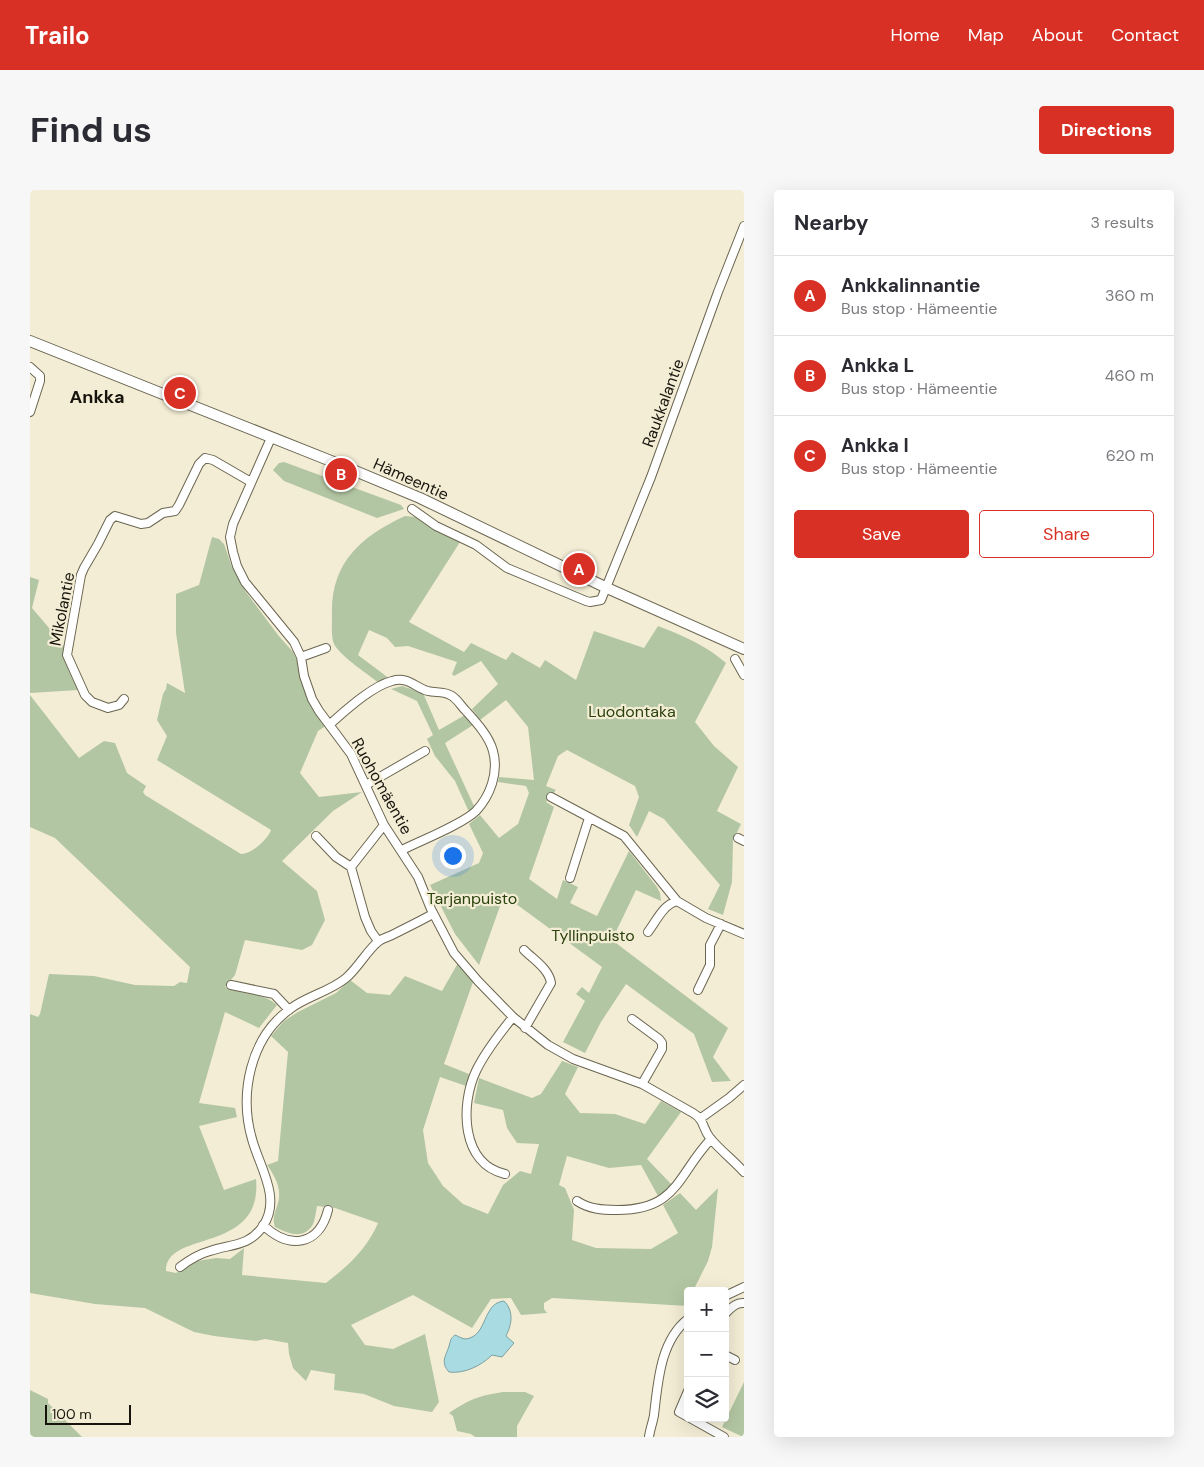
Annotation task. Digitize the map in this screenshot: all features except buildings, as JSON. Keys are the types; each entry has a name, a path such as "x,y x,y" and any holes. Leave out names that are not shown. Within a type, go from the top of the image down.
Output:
{"highway":[{"name":"Hämeentie","path":"30,341 420,498 607,588 744,649"}],"street":[{"name":"Raukkalantie","path":"607,588 651,477 744,226"},
{"path":"30,367 40,376 30,412"},
{"name":"Ruohomäentie","path":"271,438 233,524 230,538 235,559 245,582 294,642 301,657 304,676 312,698 319,711 351,754 384,825 418,877 433,914 454,953 478,982 513,1017 548,1046 572,1059 642,1084 701,1118"},
{"name":"Mikolantie","path":"124,699 119,705 108,708 92,702 85,695 67,655 84,568 110,520 115,516 119,516 134,523 148,523 162,513 175,511 198,464 205,458 213,460 251,482"},
{"path":"412,509 436,526 476,545 507,568 556,590 590,602 601,600 607,588"},
{"path":"301,657 326,648"},
{"path":"735,659 744,675"},
{"path":"330,724 349,707 382,685 393,680 405,680 426,691 444,692 452,695 476,721 485,736 494,752 494,771 492,788 483,803 464,820 402,850"},
{"path":"366,786 425,750"},
{"path":"551,797 624,836 677,900 706,918 744,934"},
{"path":"570,878 589,818"},
{"path":"350,867 384,825"},
{"path":"316,836 336,857 350,867 365,917 378,941"},
{"path":"648,932 669,903 677,900"},
{"path":"180,1268 200,1254 240,1245 263,1226 268,1211 269,1186 252,1141 246,1104 247,1082 260,1043 289,1010 332,988 347,978 378,941 433,914"},
{"path":"698,990 710,965 710,945 722,924"},
{"path":"524,950 546,971 550,976 551,983 525,1028"},
{"path":"231,985 274,994 289,1010"},
{"path":"505,1174 487,1167 472,1148 467,1122 467,1106 470,1088 476,1071 513,1017"},
{"path":"632,1019 662,1043 662,1049 642,1084"},
{"path":"744,1084 729,1098 701,1118 705,1131 711,1139 744,1172"},
{"path":"576,1201 586,1207 597,1209 635,1209 649,1205 673,1191 711,1139"},
{"path":"263,1226 291,1242 300,1241 309,1238 318,1231 325,1222 328,1210"},
{"path":"729,1294 742,1288 744,1298"},
{"path":"729,1310 733,1306 744,1302"},
{"path":"649,1437 661,1365 672,1336 684,1322"},
{"path":"729,1357 734,1360"},
{"path":"684,1400 679,1412 684,1415"},
{"path":"696,1422 724,1437"}],"green space":[{"path":"284,462 401,505 404,509 377,518 284,481 273,470 279,463"},
{"path":"405,516 416,517 460,542 409,622 464,652 471,643 506,660 512,652 540,668 545,660 576,680 594,631 644,648 658,626 711,651 726,663 695,722 714,746 738,767 717,811 741,824 733,841 732,882 723,915 708,909 720,885 664,819 649,811 637,837 629,825 639,797 635,786 567,750 558,756 546,786 556,790 546,802 554,807 529,879 557,899 563,880 578,887 570,903 597,916 629,851 657,887 661,901 636,890 612,940 728,1028 713,1057 731,1081 712,1082 694,1034 626,984 601,1022 585,1053 563,1042 585,1001 576,994 582,987 589,993 602,967 504,895 479,965 455,934 430,885 479,863 483,853 469,824 480,815 499,838 518,824 529,793 526,786 498,782 499,777 534,780 528,727 506,700 480,720 472,709 498,684 481,661 454,676 452,674 457,662 408,646 395,647 387,638 369,630 358,655 390,679 380,684 349,660 334,644 332,638 333,598 336,581 342,567 351,554 374,533"},
{"path":"212,537 219,539 224,544 232,567 246,592 293,652 327,725 318,731 300,773 319,797 362,792 333,811 282,861 317,891 325,920 312,945 302,950 245,940 235,975 225,987 258,995 277,1005 259,1028 225,1012 199,1103 235,1108 237,1117 199,1126 224,1190 256,1179 254,1203 245,1220 231,1230 214,1238 181,1250 170,1258 166,1271 176,1273 197,1261 216,1258 230,1259 244,1248 242,1275 326,1283 363,1249 378,1223 335,1208 317,1206 313,1224 304,1233 289,1233 275,1227 274,1218 279,1193 275,1178 267,1165 278,1161 288,1052 271,1036 284,1021 336,993 350,980 367,993 390,995 405,976 442,991 458,963 473,982 444,1064 469,1074 466,1086 440,1077 423,1130 428,1163 443,1186 463,1204 488,1214 503,1185 520,1171 531,1174 539,1144 517,1143 507,1128 503,1110 474,1103 479,1078 532,1098 541,1094 562,1061 578,1067 565,1094 580,1113 615,1114 645,1124 661,1101 681,1112 647,1159 673,1186 658,1196 641,1165 609,1168 567,1156 559,1185 565,1188 574,1210 572,1240 596,1248 651,1249 678,1233 663,1205 680,1193 696,1210 718,1188 712,1247 708,1261 695,1287 684,1287 684,1306 552,1298 544,1303 544,1309 547,1313 521,1315 511,1298 491,1299 472,1328 413,1295 351,1325 365,1345 393,1349 425,1334 439,1402 432,1412 394,1406 364,1394 334,1390 335,1374 311,1370 306,1381 293,1368 288,1343 265,1339 256,1341 214,1336 194,1332 145,1308 95,1304 30,1293 30,1014 38,1017 40,1014 49,974 94,976 135,985 174,986 180,982 187,983 190,967 55,838 30,827 30,695 79,758 104,741 115,743 127,773 146,786 143,792 145,795 241,854 250,852 267,838 271,830 157,760 167,736 157,720 167,683 185,693 176,633 176,594 199,585"},
{"path":"30,577 39,580 32,608 67,649 67,665 78,690 30,693"},
{"path":"402,686 423,693 439,730 465,715 473,725 445,743 474,806 469,812 455,781 435,756 427,739 433,735 417,701 391,689"},
{"path":"744,1382 744,1437 722,1427 724,1422 729,1422 729,1413"},
{"path":"30,1390 48,1399 48,1403 82,1437 30,1437"},
{"path":"503,1392 525,1392 534,1396 517,1426 517,1437 475,1437 471,1434 457,1431 453,1416 449,1413 474,1399"}],"water":[{"path":"504,1301 511,1313 510,1327 506,1336 514,1343 502,1357 492,1355 483,1363 472,1368 460,1372 449,1372 444,1359 452,1338 455,1335 465,1339 473,1337 482,1326 492,1307"}],"place":[{"name":"Ankka I","path":"180,393"},
{"name":"Ankka L","path":"341,474"},
{"name":"Ankkalinnantie","path":"579,569"}],"district":[{"name":"Ankka","path":"97,397"}],"park label":[{"name":"Luodontaka","path":"632,711"},
{"name":"Tarjanpuisto","path":"472,898"},
{"name":"Tyllinpuisto","path":"593,935"}]}
